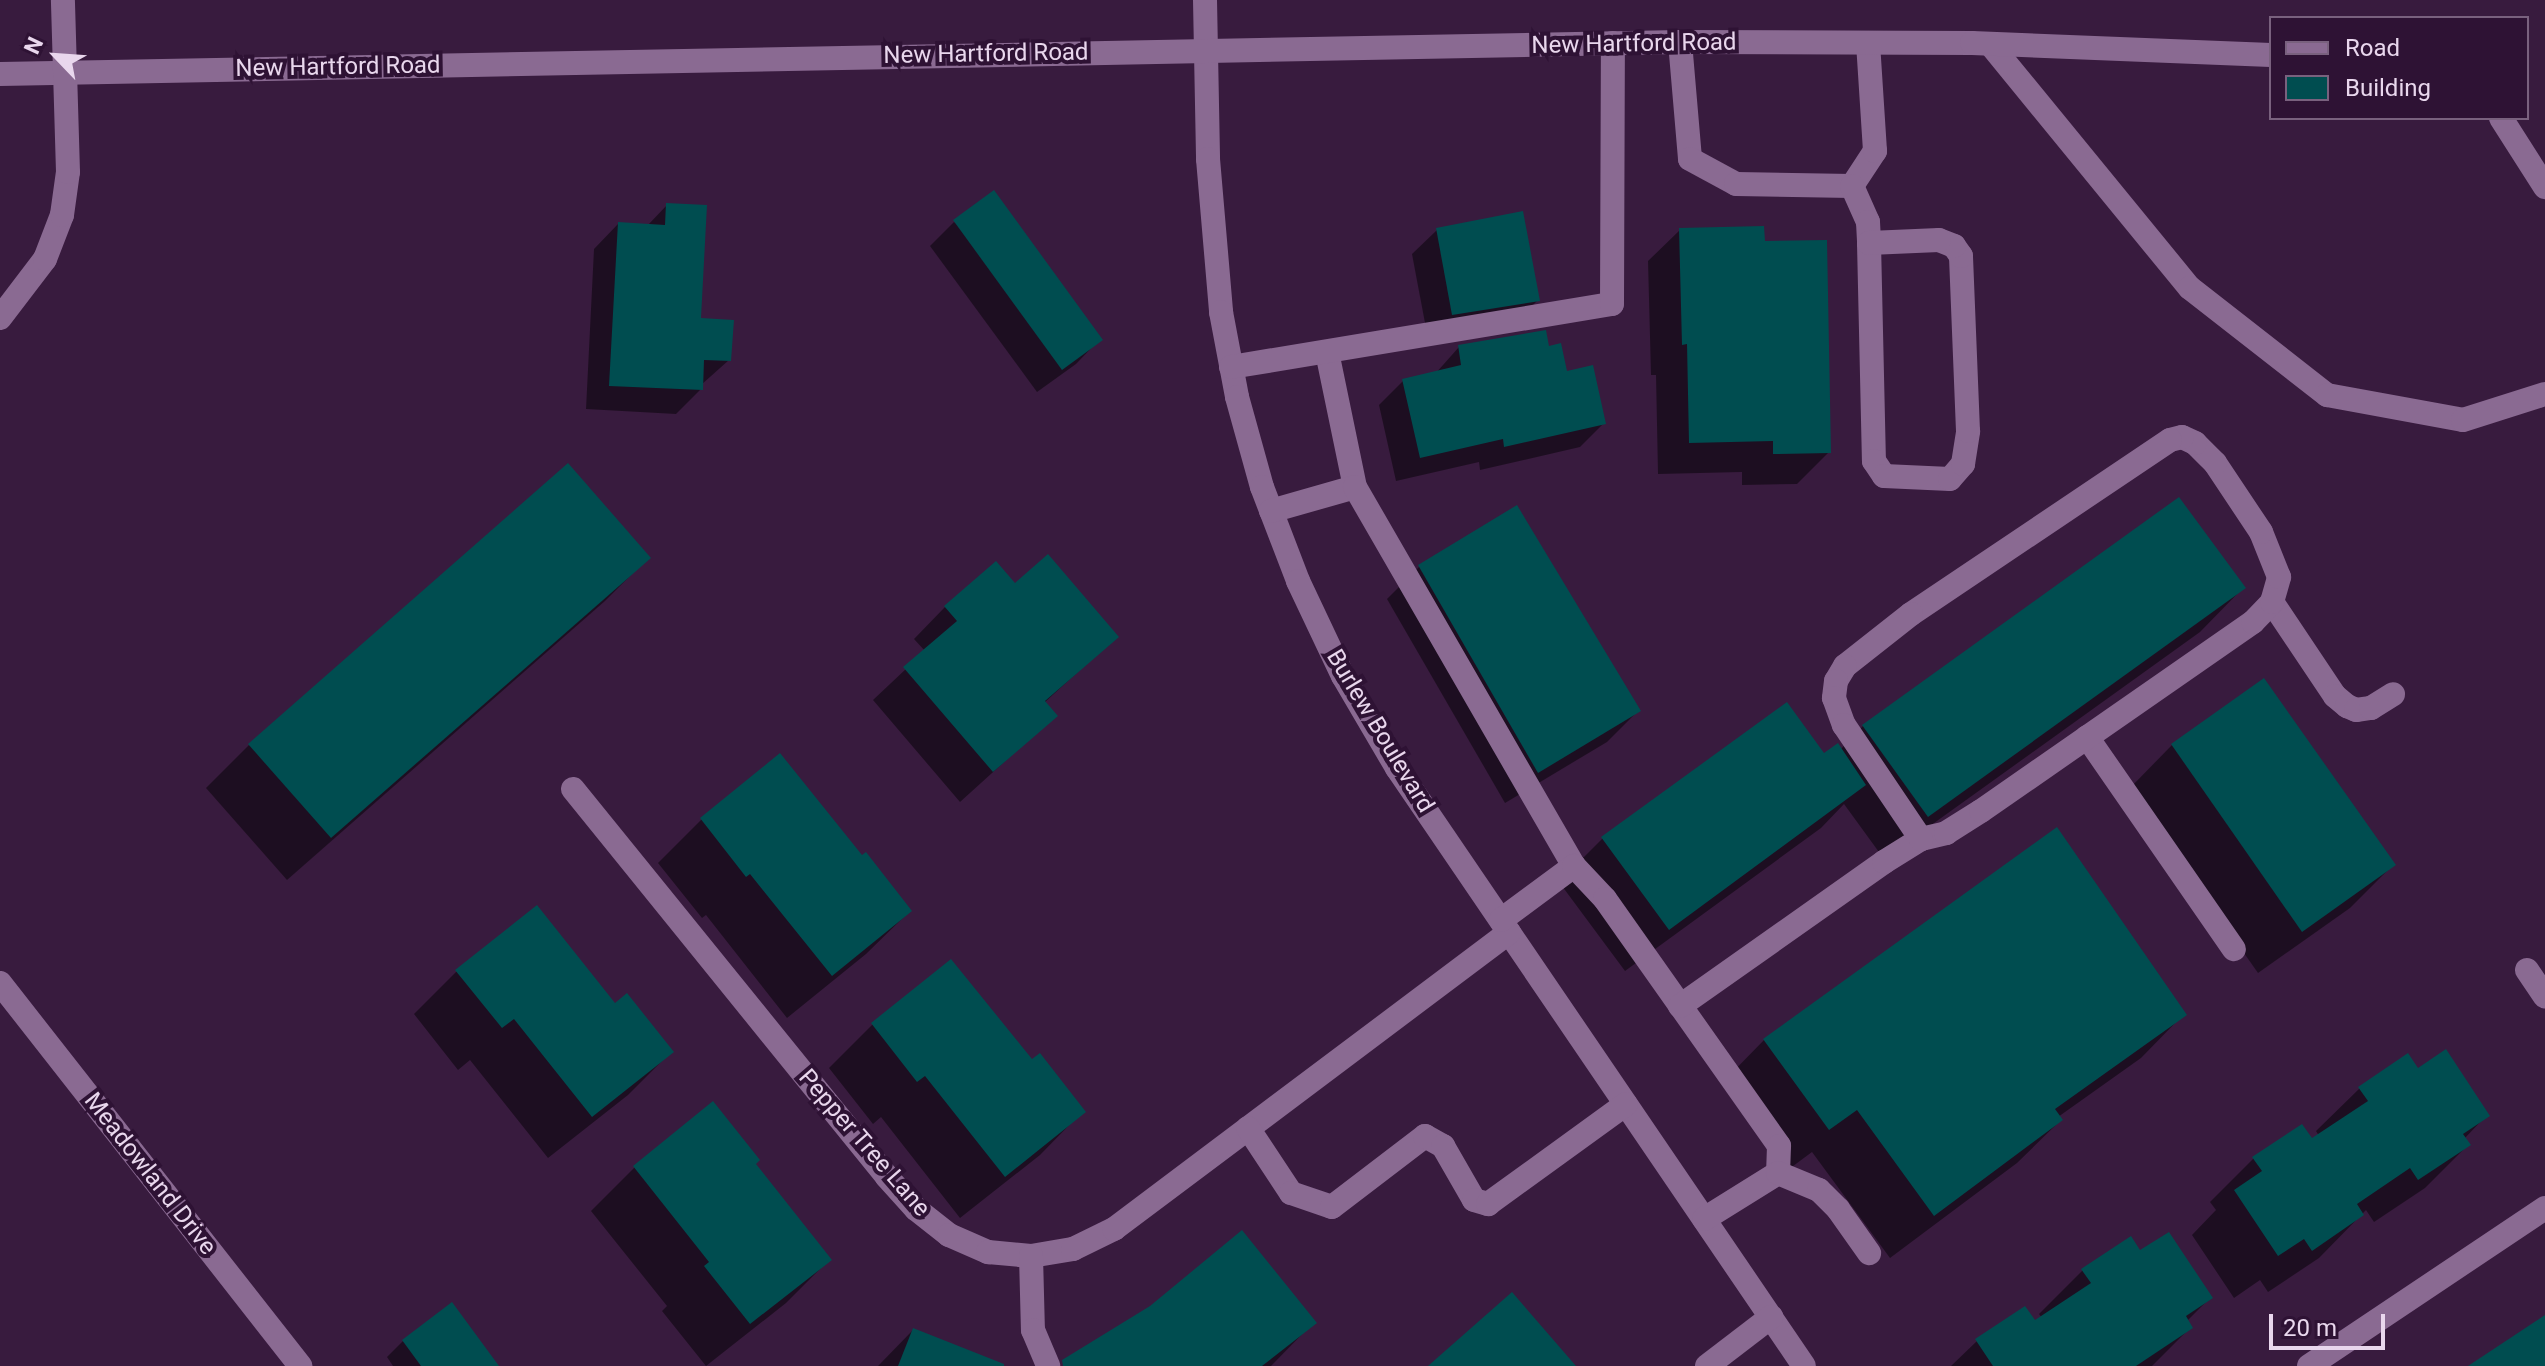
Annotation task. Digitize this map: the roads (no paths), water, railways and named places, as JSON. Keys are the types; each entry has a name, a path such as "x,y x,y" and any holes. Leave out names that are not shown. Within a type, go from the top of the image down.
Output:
{"street":[{"path":"0,318 45,259 62,215 68,172 63,0"},
{"name":"Burlew Boulevard","path":"1205,0 1204,50 1221,312 1231,367 1271,511 1298,581 1343,676 1397,768 1804,1366"},
{"path":"1680,42 1690,159 1736,184 1852,186"},
{"name":"New Hartford Road","path":"0,74 1680,42 1981,43 2269,55"},
{"path":"1231,367 1612,304 1613,43"},
{"path":"1852,186 1875,151 1868,43"},
{"path":"1981,43 2190,288 2327,395 2463,420 2545,394"},
{"path":"2502,120 2545,187"},
{"path":"1852,186 1866,213 1869,243 1874,461 1884,476 1950,479 1963,464 1968,431 1961,256 1954,246 1939,240 1869,243"},
{"path":"1327,352 1355,487 1574,866 1605,899 1779,1146 1778,1173"},
{"path":"1680,1006 1921,839 1946,833 2087,737 2253,622 2272,602 2279,577 2261,532 2215,463 2195,443 2182,437 2170,440 1911,614 1845,666 1836,681 1834,698 1844,725 1921,839"},
{"path":"1271,511 1355,487"},
{"path":"2272,602 2335,696 2347,706 2356,710 2371,708 2393,694"},
{"path":"2087,737 2234,949"},
{"name":"Pepper Tree Lane","path":"573,789 916,1209 949,1235 988,1252 1031,1256 1073,1249 1114,1229 1505,926 1574,866"},
{"path":"2527,970 2545,997"},
{"name":"Meadowland Drive","path":"0,983 300,1366"},
{"path":"1248,1128 1291,1193 1332,1207 1425,1136 1443,1146 1474,1200 1488,1204 1626,1104"},
{"path":"1704,1219 1778,1173"},
{"path":"1778,1173 1819,1190 1838,1209 1869,1253"},
{"path":"2309,1366 2545,1208"},
{"path":"1031,1256 1033,1330 1048,1366"},
{"path":"1707,1366 1771,1317"}]}
